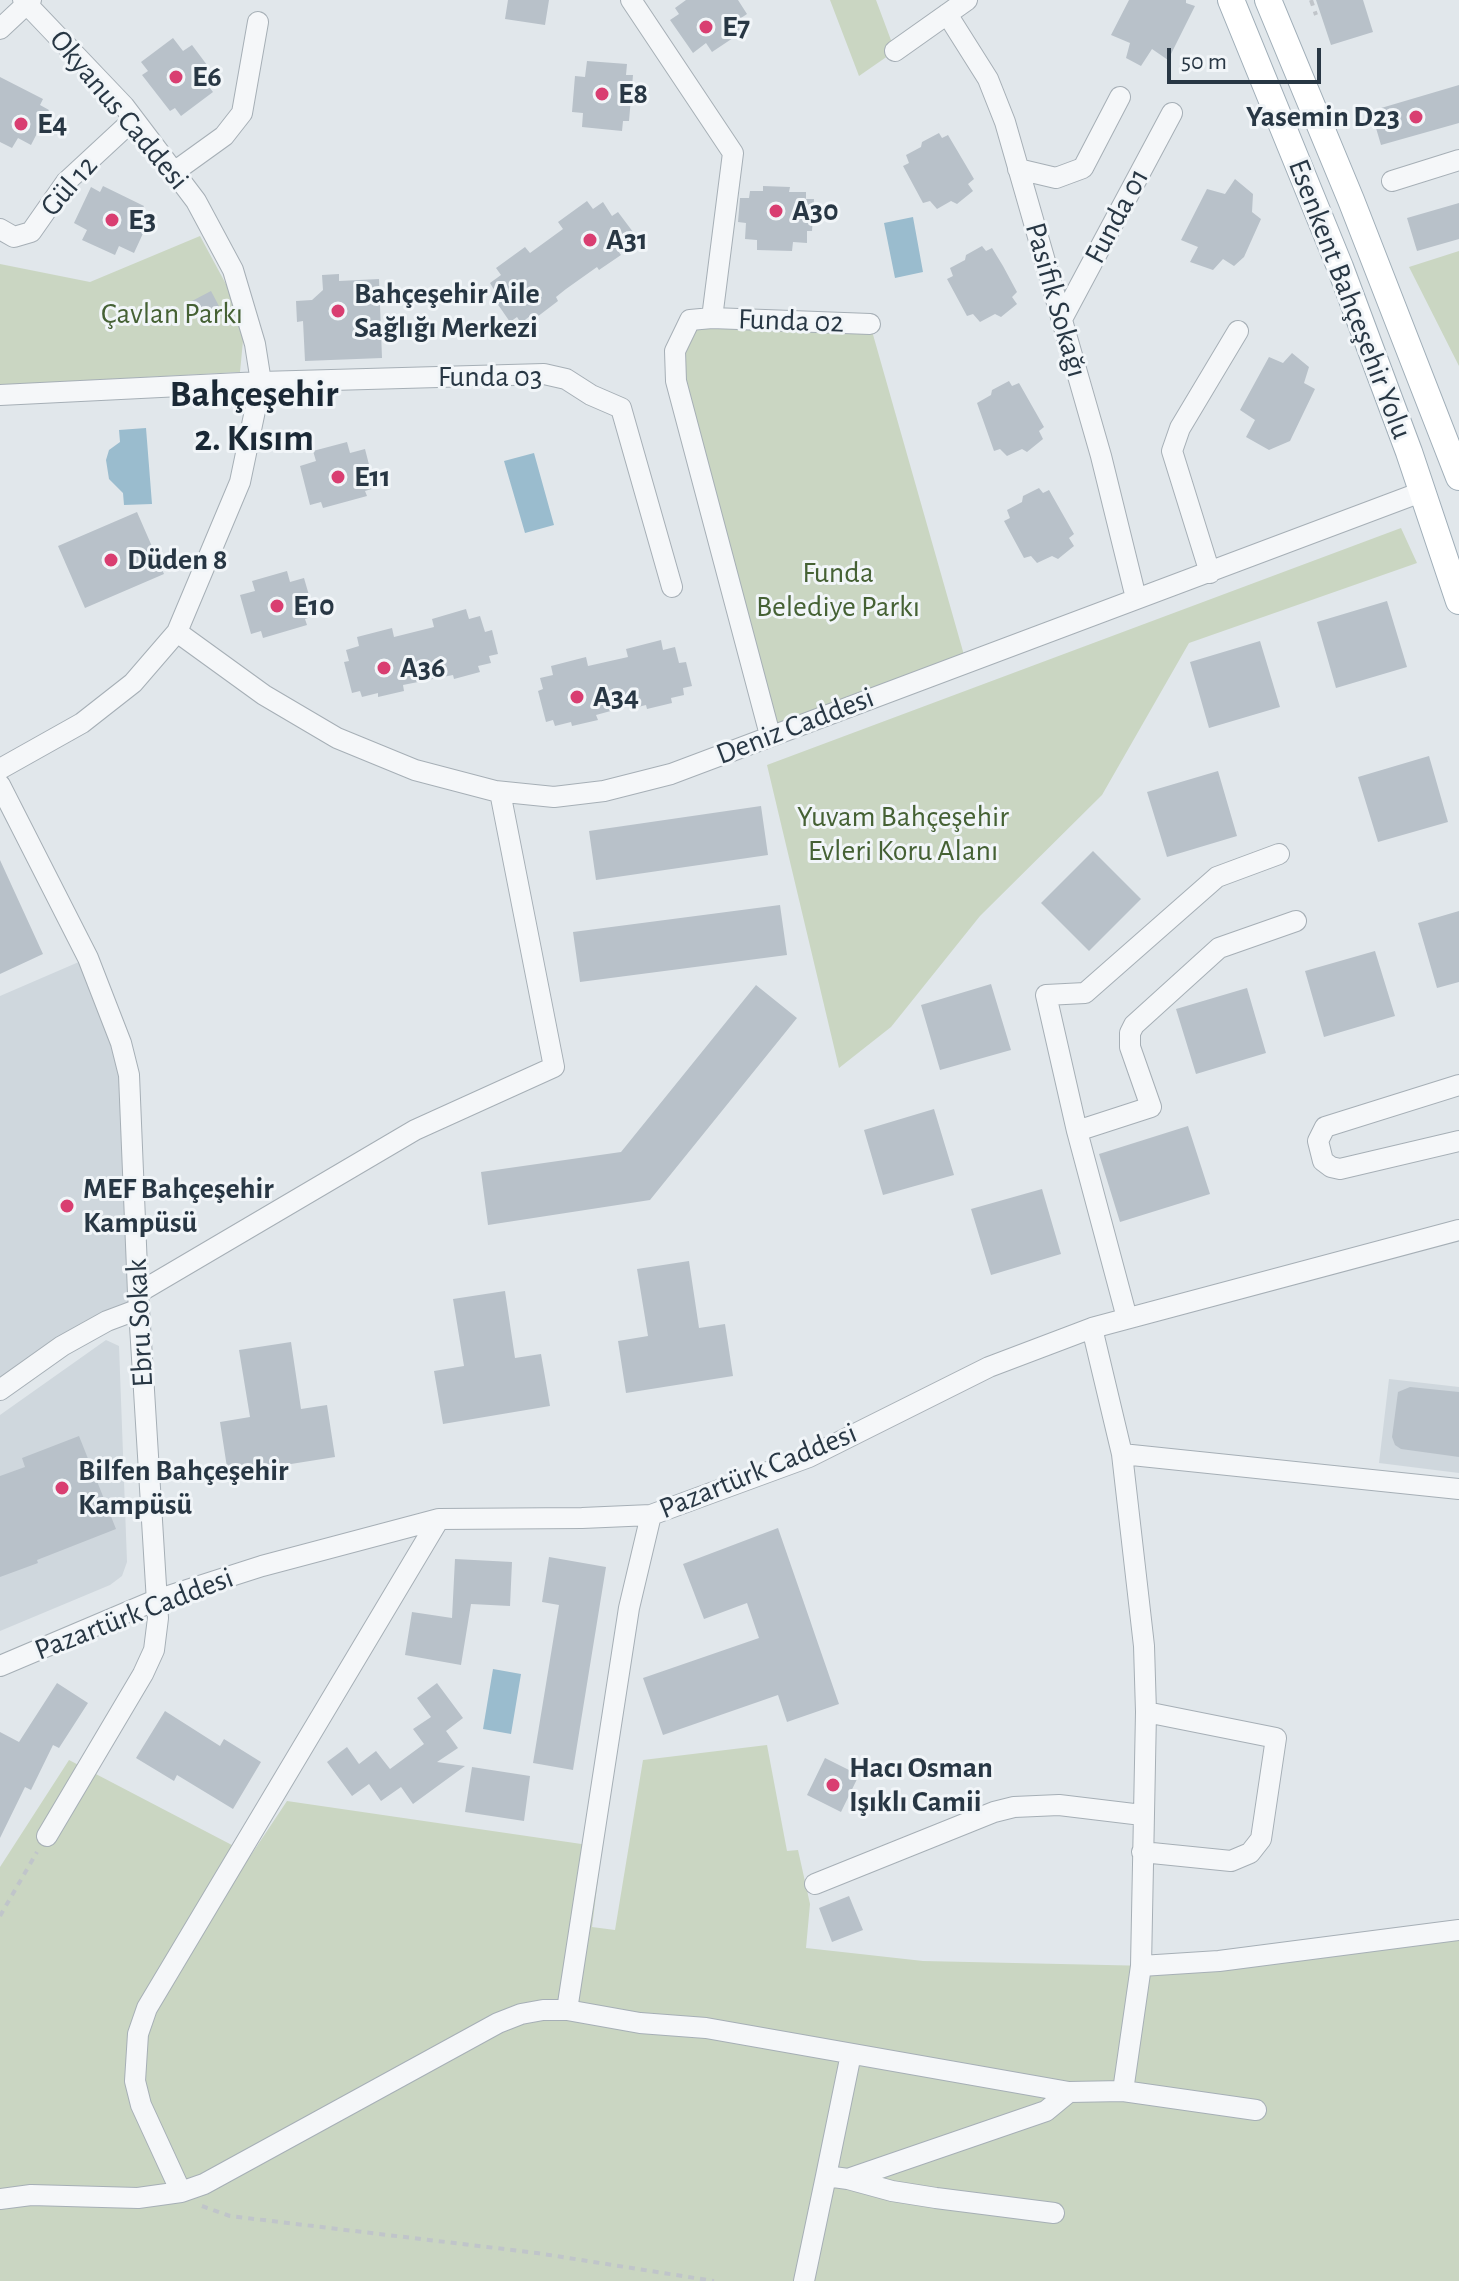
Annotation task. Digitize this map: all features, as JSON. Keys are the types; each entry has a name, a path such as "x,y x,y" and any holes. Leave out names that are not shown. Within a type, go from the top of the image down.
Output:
{"main road":[{"name":"Esenkent Bahçeşehir Yolu","path":"1231,0 1340,267 1424,491 1459,601"},
{"name":"Esenkent Bahçeşehir Yolu","path":"1268,0 1351,200 1459,477"},
{"path":"1424,491 1459,477"}],"street":[{"path":"631,0 733,153 712,318 690,320 675,351 676,381 770,735"},
{"path":"895,51 967,0"},
{"path":"0,29 27,1"},
{"name":"Okyanus Caddesi","path":"0,769 82,723 133,683 177,632 240,482 261,382 255,344 233,270 196,201 134,119 27,1"},
{"name":"Pasifik Sokağı","path":"947,14 988,79 1005,122 1101,456 1136,598"},
{"path":"174,172 224,136 242,113 258,22"},
{"name":"Funda 01","path":"1018,169 1056,178 1083,168 1120,97"},
{"name":"Funda 01","path":"1062,319 1172,113"},
{"name":"Gül 12","path":"0,229 14,237 31,232 66,182 134,119"},
{"path":"1392,181 1459,160"},
{"name":"Funda 02","path":"712,318 870,324"},
{"path":"1210,573 1172,451 1180,428 1238,331"},
{"name":"Funda 03","path":"0,395 261,382 544,374 566,379 591,395 621,408 672,587"},
{"name":"Deniz Caddesi","path":"177,632 264,695 337,738 415,770 500,792 554,797 604,791 671,774 1424,491"},
{"name":"Ebru Sokak","path":"0,785 88,958 121,1043 129,1075 156,1600 156,1637 149,1662 47,1836"},
{"path":"0,1390 62,1346 415,1130 554,1067 500,792"},
{"path":"1127,1318 1077,1131 1046,995 1085,993 1217,877 1279,854"},
{"path":"1077,1131 1151,1107 1130,1047 1130,1033 1134,1025 1219,948 1296,921"},
{"path":"1459,1085 1325,1127 1318,1141 1323,1161 1340,1169 1459,1141"},
{"name":"Pazartürk Caddesi","path":"0,1666 156,1600 262,1566 439,1519 651,1515 809,1457 989,1367 1092,1328 1459,1230"},
{"path":"1092,1328 1122,1454 1144,1646 1146,1712 1141,1966 1123,2091"},
{"path":"1122,1454 1459,1489"},
{"path":"567,2010 629,1608 651,1515"},
{"path":"181,2192 141,2105 135,2081 138,2034 147,2008 439,1519"},
{"path":"1142,1852 1231,1861 1250,1853 1261,1839 1276,1738 1146,1712"},
{"path":"815,1884 994,1812 1014,1807 1059,1805 1142,1815"},
{"path":"1141,1966 1219,1961 1459,1930"},
{"path":"0,2199 31,2195 138,2198 181,2192 204,2184 498,2023 543,2010 567,2010 640,2023 706,2028 1069,2092 1123,2091 1256,2110"},
{"path":"804,2281 851,2054"},
{"path":"848,2179 1046,2111 1069,2092"},
{"path":"826,2176 892,2191 1054,2213"}],"path":[{"path":"1311,0 1316,15"},
{"path":"0,1916 47,1836"},
{"path":"181,2192 204,2207 230,2216 537,2253 714,2281"}],"shaded area":[{"name":"MEF Bahçeşehir Kampüsü","path":"88,958 121,1043 139,1309 0,1390 0,996"},
{"name":"Bilfen Bahçeşehir Kampüsü","path":"106,1340 119,1346 127,1562 122,1576 110,1585 0,1631 0,1415"},
{"path":"1389,1379 1459,1387 1459,1473 1379,1463"}],"green space":[{"path":"830,0 876,0 895,51 859,76"},
{"name":"Çavlan Parkı","path":"200,236 234,299 244,330 240,372 0,385 0,264 90,282"},
{"path":"1459,251 1459,366 1409,267"},
{"name":"Funda Belediye Parkı","path":"690,320 870,324 966,662 770,735 676,381"},
{"name":"Yuvam Bahçeşehir Evleri Koru Alanı","path":"1401,528 1417,563 1189,643 1102,795 980,916 891,1027 839,1068 767,765"},
{"path":"767,1745 787,1851 798,1850 810,1904 806,1948 923,1961 1152,1966 1459,1930 1459,2281 0,2281 0,1867 69,1760 251,1855 287,1801 602,1847 592,1927 615,1930 643,1760"}],"water":[{"path":"913,217 923,272 895,278 884,223"},
{"path":"146,428 152,504 124,505 123,493 109,479 106,460 109,450 120,442 119,430"},
{"path":"534,453 554,525 525,533 504,461"},
{"path":"493,1669 521,1674 511,1734 483,1729"}],"building":[{"path":"508,0 549,0 545,25 505,19"},
{"name":"E7","path":"686,0 738,0 747,14 735,22 742,32 712,52 706,43 693,53 670,20 679,14 675,8"},
{"path":"1129,0 1186,0 1186,3 1195,6 1168,60 1152,49 1141,66 1126,58 1130,43 1111,35"},
{"path":"1316,0 1363,0 1373,32 1331,45"},
{"name":"E6","path":"173,38 183,51 192,45 213,73 204,80 213,92 181,116 175,108 170,111 142,75 148,71 141,62"},
{"name":"E8","path":"587,61 627,64 626,75 633,75 629,121 623,121 622,131 582,127 583,113 572,112 575,76 585,77"},
{"name":"E4","path":"0,77 43,99 40,105 49,110 31,145 18,138 12,148 0,142"},
{"name":"Yasemin D23","path":"1459,85 1459,123 1381,145 1371,111"},
{"path":"939,133 942,138 948,135 974,179 968,184 973,191 957,204 951,201 937,209 930,201 923,203 903,166 909,163 906,155"},
{"path":"1235,179 1253,194 1252,212 1261,219 1244,257 1234,266 1223,259 1213,270 1190,262 1198,247 1181,240 1207,189 1225,194"},
{"name":"E3","path":"103,186 144,206 141,212 151,216 134,253 119,246 115,255 82,240 87,230 74,223 91,187 100,192"},
{"name":"A30","path":"763,186 790,187 789,192 806,192 806,199 814,199 812,231 807,231 807,243 793,242 792,251 757,250 757,240 745,239 746,223 738,222 740,198 749,198 750,191 763,191"},
{"path":"587,201 593,209 603,202 612,216 618,212 633,232 625,238 629,243 618,251 621,255 599,270 597,267 566,289 556,297 558,301 537,317 534,313 521,323 517,317 510,322 492,296 496,293 490,283 501,275 496,268 525,247 530,253 563,229 558,222"},
{"path":"1459,203 1459,239 1417,251 1407,218"},
{"path":"982,246 986,251 992,248 1003,266 1017,292 1012,297 1017,304 1001,317 995,314 980,322 973,314 967,316 947,279 953,276 950,268"},
{"name":"Bahçeşehir Aile Sağlığı Merkezi","path":"339,274 339,281 379,279 382,358 305,361 303,321 297,322 296,301 312,300 323,290 322,275"},
{"path":"211,291 220,308 200,318 192,301"},
{"path":"1292,353 1309,367 1304,383 1315,389 1290,441 1269,450 1246,437 1255,420 1240,410 1269,357 1283,363"},
{"path":"1009,381 1012,386 1019,383 1044,427 1039,431 1043,439 1027,452 1022,449 1007,456 1000,449 994,451 977,403"},
{"name":"E11","path":"347,442 350,453 365,449 375,488 365,491 367,496 323,508 321,502 310,505 300,466 316,461 313,451"},
{"path":"1039,488 1043,493 1049,490 1074,534 1069,538 1074,546 1058,559 1052,556 1037,563 1031,556 1024,558 1004,521 1010,518 1007,510 1022,502 1023,496"},
{"name":"Düden 8","path":"137,512 164,574 85,608 58,546"},
{"name":"E10","path":"287,571 290,582 304,578 315,616 305,619 307,625 263,638 261,631 251,634 240,595 255,591 252,581"},
{"path":"1387,601 1407,667 1336,688 1317,622"},
{"path":"466,609 469,619 480,616 485,632 492,630 498,654 489,656 491,663 478,666 480,672 454,679 453,675 403,685 404,691 378,697 378,693 362,697 360,691 352,693 344,662 349,661 346,650 359,646 357,637 392,628 394,637 434,627 432,619"},
{"path":"661,640 663,650 675,647 679,663 686,662 692,686 683,688 684,695 671,698 672,703 647,709 646,705 630,709 629,706 596,715 598,720 572,726 571,722 555,726 553,720 546,722 538,691 543,689 540,678 553,675 551,666 586,657 588,666 628,657 626,649"},
{"path":"1260,641 1280,707 1209,728 1190,662"},
{"path":"1429,756 1448,822 1378,842 1358,777"},
{"path":"1218,771 1237,836 1167,857 1147,792"},
{"path":"761,806 768,855 596,880 589,831"},
{"path":"1093,851 1141,899 1089,951 1041,903"},
{"path":"0,860 43,954 0,974"},
{"path":"780,905 787,955 580,982 573,932"},
{"path":"1459,911 1459,982 1437,988 1418,923"},
{"path":"1375,951 1395,1016 1324,1037 1305,971"},
{"path":"991,984 1011,1050 940,1070 921,1005"},
{"path":"756,985 797,1018 650,1200 488,1225 481,1172 621,1152"},
{"path":"1247,988 1266,1053 1196,1074 1176,1009"},
{"path":"934,1109 954,1175 883,1195 864,1130"},
{"path":"1188,1126 1210,1194 1120,1222 1099,1154"},
{"path":"1042,1189 1061,1254 991,1275 971,1209"},
{"path":"689,1261 699,1328 725,1324 733,1376 626,1393 618,1341 648,1336 637,1269"},
{"path":"505,1291 515,1358 541,1354 550,1406 443,1424 434,1371 464,1366 453,1299"},
{"path":"291,1342 301,1409 327,1405 335,1457 228,1474 220,1422 250,1417 239,1350"},
{"path":"1410,1387 1459,1392 1459,1457 1401,1449 1395,1445 1392,1437 1398,1392"},
{"path":"79,1436 116,1529 0,1577 0,1476 25,1467 22,1458"},
{"path":"778,1528 839,1704 787,1722 778,1695 663,1735 643,1678 759,1638 747,1603 704,1619 683,1564"},
{"path":"549,1557 606,1567 573,1770 533,1763 559,1605 542,1602"},
{"path":"455,1559 512,1562 510,1606 471,1604 461,1665 405,1655 412,1612 452,1618"},
{"path":"57,1683 88,1703 59,1748 53,1745 31,1790 25,1787 0,1838 0,1732 19,1742"},
{"path":"437,1683 463,1718 446,1731 458,1748 437,1762 465,1766 413,1804 401,1787 381,1801 369,1784 352,1796 327,1762 347,1747 359,1764 376,1751 390,1769 424,1744 413,1729 431,1717 417,1698"},
{"path":"165,1711 220,1746 224,1739 261,1762 233,1809 177,1775 174,1781 136,1758"},
{"name":"Hacı Osman Işıklı Camii","path":"825,1758 859,1775 841,1812 807,1795"},
{"path":"472,1767 530,1776 524,1821 465,1812"},
{"path":"849,1896 863,1930 832,1942 819,1908"}],"place":[{"name":"E7","path":"706,27"},
{"name":"E6","path":"176,77"},
{"name":"E8","path":"602,94"},
{"name":"Yasemin D23","path":"1416,117"},
{"name":"E4","path":"21,124"},
{"name":"A30","path":"776,211"},
{"name":"E3","path":"112,220"},
{"name":"A31","path":"590,240"},
{"name":"Bahçeşehir Aile Sağlığı Merkezi","path":"338,311"},
{"name":"E11","path":"338,477"},
{"name":"Düden 8","path":"111,560"},
{"name":"E10","path":"277,606"},
{"name":"A36","path":"384,668"},
{"name":"A34","path":"577,697"},
{"name":"MEF Bahçeşehir Kampüsü","path":"67,1206"},
{"name":"Bilfen Bahçeşehir Kampüsü","path":"62,1488"},
{"name":"Hacı Osman Işıklı Camii","path":"833,1785"}],"district":[{"name":"Bahçeşehir 2. Kısım","path":"254,417"}]}
